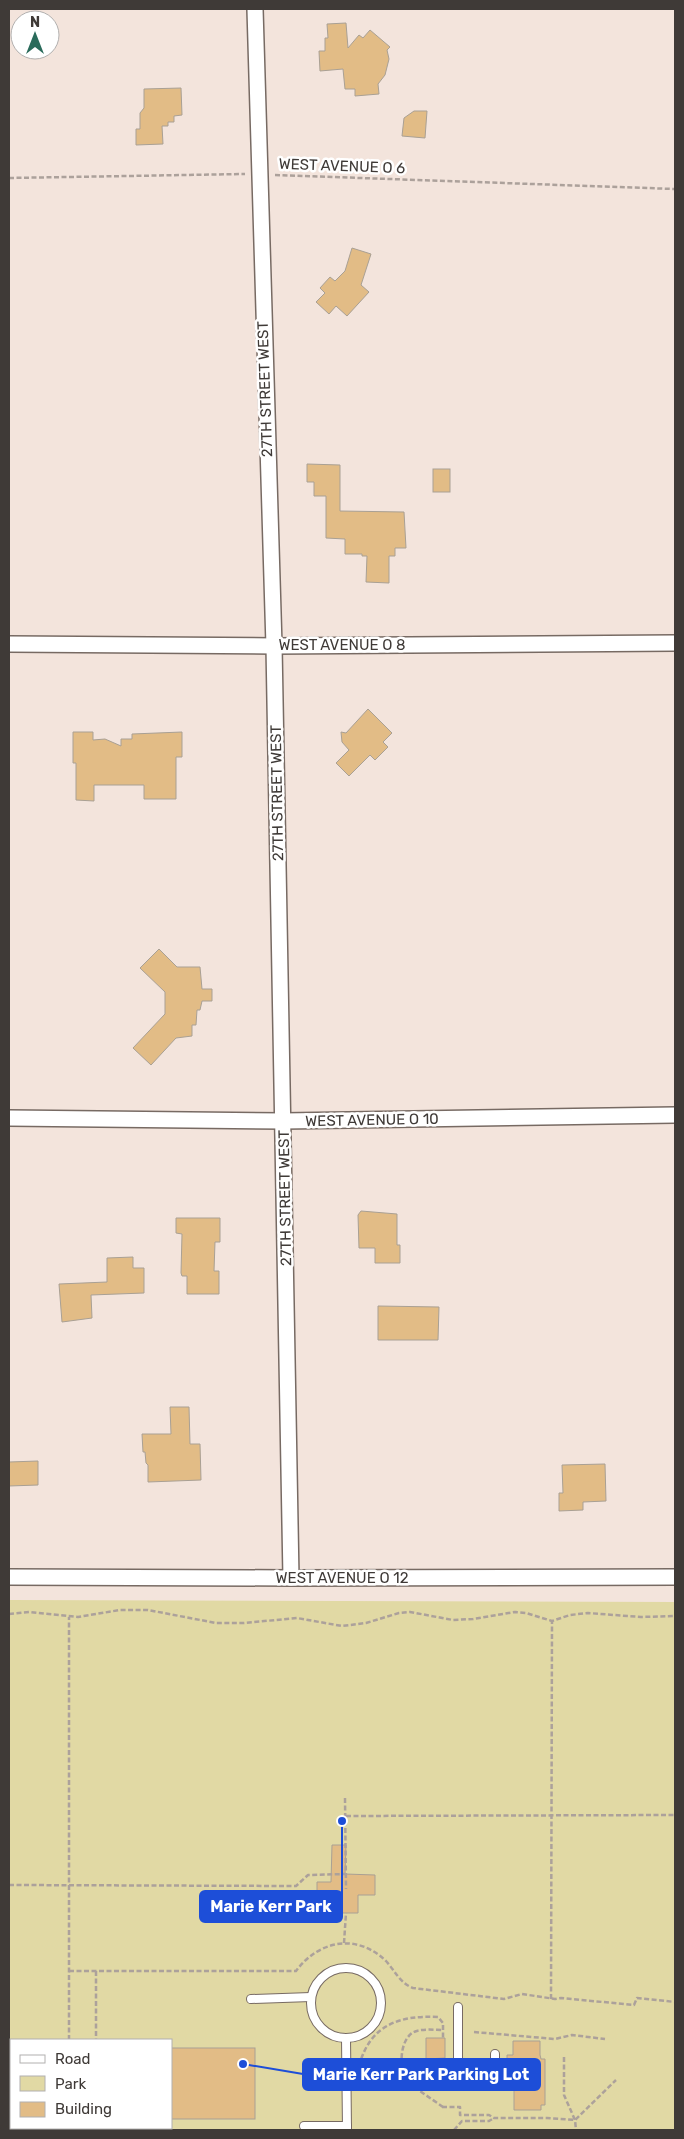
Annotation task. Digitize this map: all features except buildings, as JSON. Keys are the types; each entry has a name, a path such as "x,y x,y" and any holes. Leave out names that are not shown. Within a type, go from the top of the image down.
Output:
{"street":[{"name":"27TH STREET WEST","path":"255,9 258,174 274,646 291,1578"},
{"name":"WEST AVENUE O 8","path":"9,644 274,646 675,643"},
{"name":"WEST AVENUE O 10","path":"9,1118 284,1121 675,1115"},
{"name":"WEST AVENUE O 12","path":"9,1577 675,1577"}],"lane":[{"path":"343,1968 354,1969 374,1981 381,2003 377,2019 366,2032 346,2038 334,2036 323,2030 313,2015 311,1997 318,1982 332,1971 343,1968"},
{"path":"251,1999 311,1997"},
{"path":"458,2007 458,2085 496,2085 496,2054"},
{"path":"304,2126 347,2128 346,2038"}],"path":[{"name":"WEST AVENUE O 6","path":"9,178 258,174 675,189"},
{"path":"9,1614 30,1612 70,1617 120,1610 148,1610 216,1623 244,1623 297,1618 342,1626 366,1623 399,1613 410,1612 453,1620 482,1618 516,1612 552,1621 570,1615 588,1613 675,1616"},
{"path":"69,2039 70,1617"},
{"path":"551,1999 553,1815 552,1621"},
{"path":"345,1798 346,1889"},
{"path":"346,1816 675,1815"},
{"path":"9,1885 296,1886 308,1875 346,1874"},
{"path":"344,1943 346,1913"},
{"path":"70,1971 296,1971 316,1951 344,1943 364,1947 379,1955 404,1984 413,1988 504,1999 522,1994 551,1999 562,1998 593,2002 600,2000 634,2005 637,1998 675,2002"},
{"path":"96,1971 96,2039"},
{"path":"358,2074 360,2060 369,2042 384,2027 391,2023 409,2018 438,2018 443,2022 443,2038"},
{"path":"443,2030 412,2033 406,2043 402,2058 402,2069 406,2078 443,2107 460,2107 460,2115 489,2115 494,2118 575,2120 616,2080"},
{"path":"474,2032 555,2039 572,2035 605,2038"},
{"path":"564,2057 564,2096 575,2120 576,2130"},
{"path":"454,2130 462,2121 489,2121 494,2118"}],"green space":[{"path":"9,1600 675,1602 675,2130 9,2130"}],"place":[{"name":"Marie Kerr Park","path":"342,1821"},
{"name":"Marie Kerr Park Parking Lot","path":"243,2064"}]}
